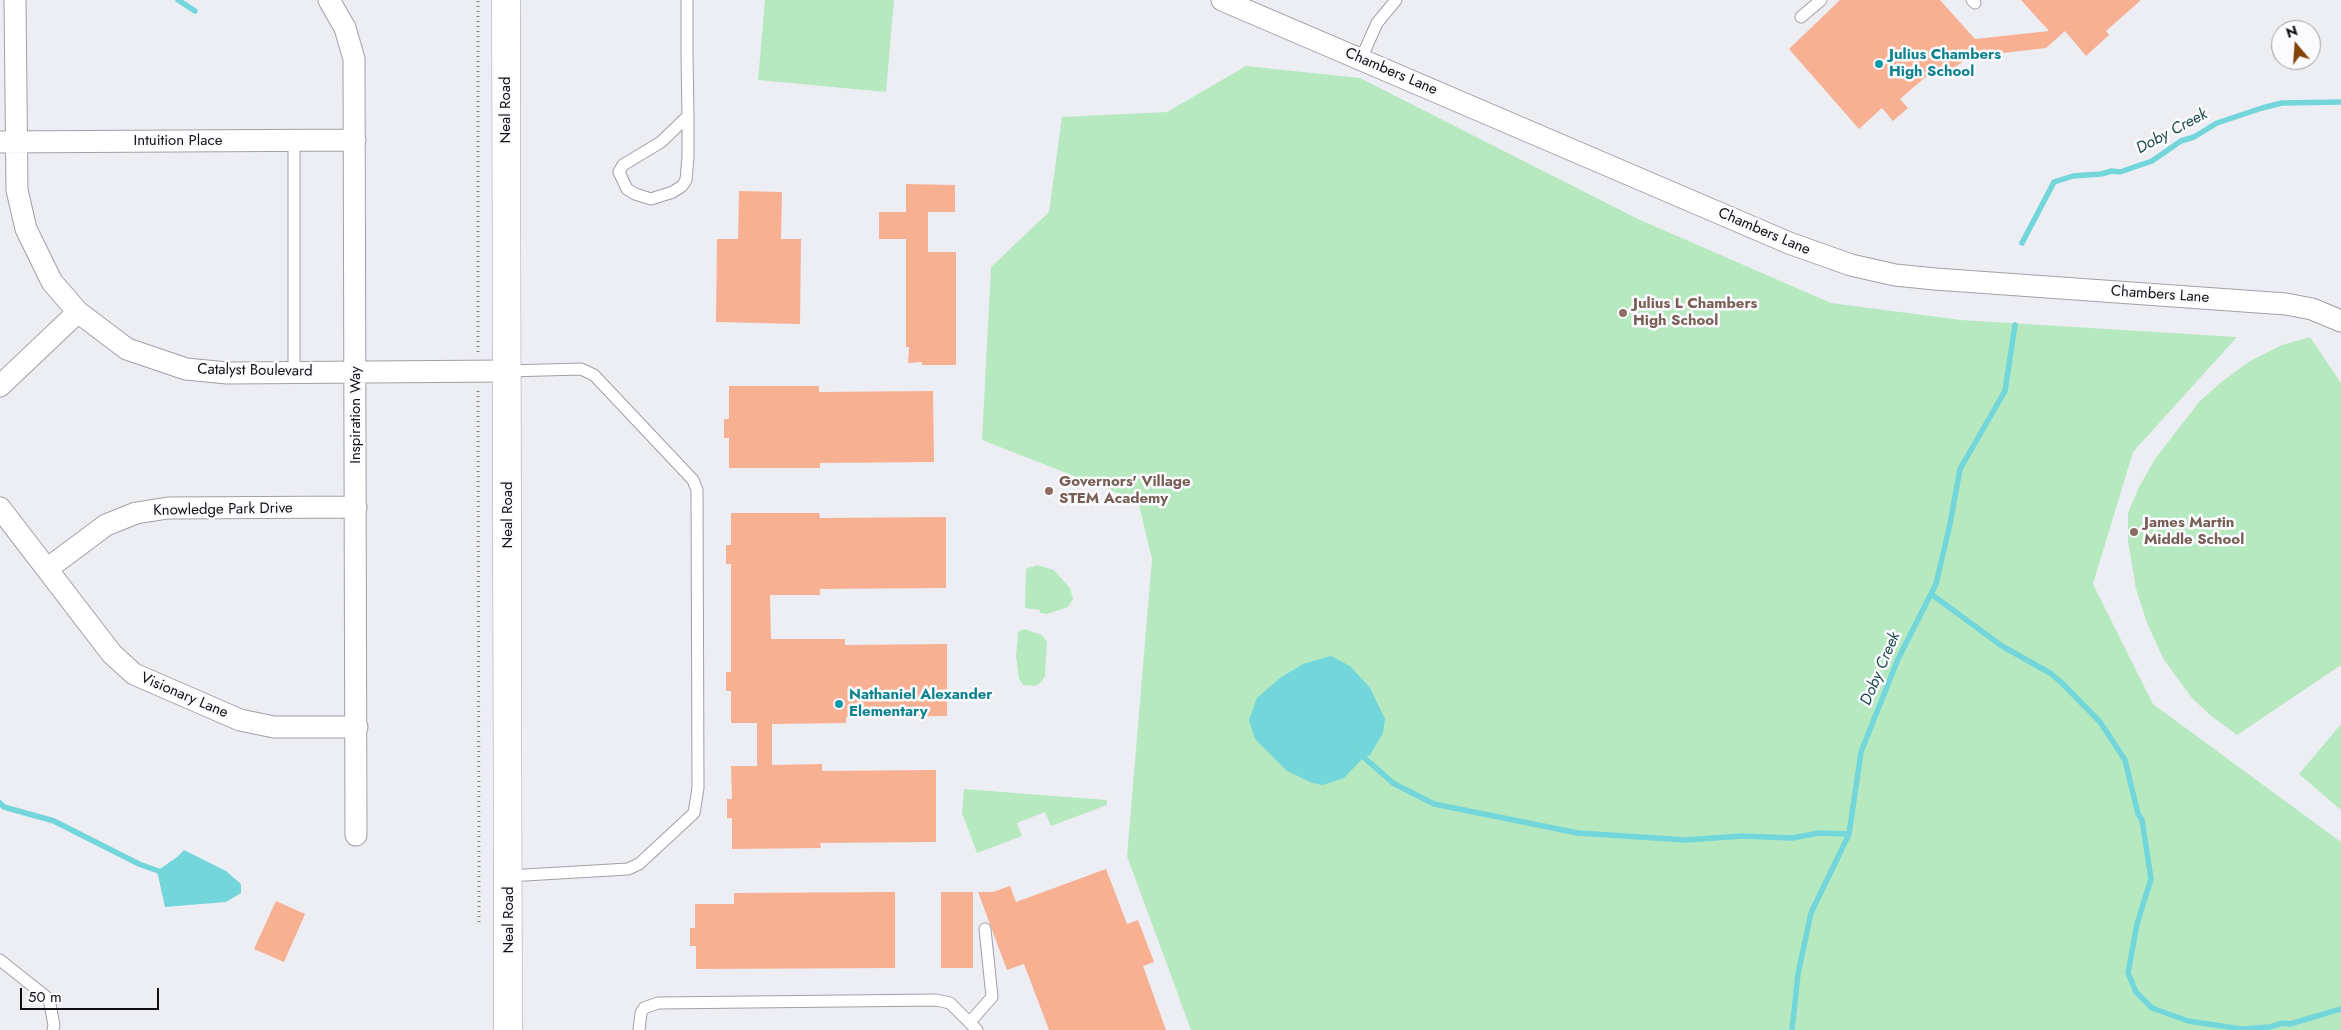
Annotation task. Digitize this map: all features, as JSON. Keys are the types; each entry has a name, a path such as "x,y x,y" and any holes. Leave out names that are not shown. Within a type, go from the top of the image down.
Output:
{"street":[{"name":"Catalyst Boulevard","path":"15,0 8,142 26,229 52,282 78,312 127,349 186,369 227,373 507,371"},
{"name":"Inspiration Way","path":"329,0 345,28 354,59 356,835"},
{"name":"Neal Road","path":"506,0 508,1030"},
{"name":"Chambers Lane","path":"1222,0 1782,240 1851,265 1895,275 1935,279 2286,304 2312,309 2341,321"},
{"name":"Intuition Place","path":"8,142 355,140"},
{"path":"0,386 78,312"},
{"name":"Knowledge Park Drive","path":"47,569 106,525 136,513 168,508 356,507"},
{"name":"Visionary Lane","path":"0,508 112,654 134,674 240,720 274,727 357,727"}],"lane":[{"path":"687,0 688,116 688,171 682,186 664,196 651,199 635,194 627,189 620,178 620,169 623,165 661,142 688,116"},
{"path":"1361,59 1378,23 1396,0"},
{"path":"1801,17 1821,0"},
{"path":"294,141 294,373"},
{"path":"507,371 581,369 594,375 693,480 697,490 698,788 694,813 639,864 628,869 508,876"},
{"path":"640,1030 641,1013 644,1008 658,1003 936,1000 950,1003 973,1026 992,997 986,929"},
{"path":"0,960 49,999 54,1025 53,1030"}],"path":[{"path":"478,0 478,342"},
{"path":"478,400 479,923"}],"green space":[{"path":"765,0 894,0 886,92 758,80"},
{"path":"1246,66 1360,78 1638,219 1831,303 1961,320 2237,337 2133,452 2093,584 2153,704 2341,842 2341,1030 1191,1030 1127,856 1152,559 1138,501 982,440 991,267 1049,212 1062,117 1167,112"},
{"path":"2310,337 2341,383 2341,665 2237,735 2210,715 2192,698 2164,660 2147,623 2136,589 2128,541 2128,513 2139,487 2155,459 2199,402 2220,383 2250,361 2282,345"},
{"path":"1037,565 1054,570 1070,588 1073,599 1068,607 1047,614 1040,613 1040,610 1025,608 1026,569"},
{"path":"1024,629 1042,635 1047,642 1045,676 1036,686 1023,685 1019,679 1016,656 1018,632"},
{"path":"2341,724 2341,810 2299,774"},
{"path":"964,789 1107,800 1107,805 1051,826 1045,812 1017,823 1022,836 977,853 962,813"}],"water":[{"path":"1331,656 1350,666 1370,688 1385,719 1383,733 1370,755 1364,757 1344,778 1323,785 1312,783 1287,771 1255,739 1249,720 1257,698 1280,678 1303,664"},
{"path":"184,850 226,871 241,884 241,893 226,902 165,907 157,871"}],"building":[{"name":"Julius Chambers High School","path":"1840,0 1940,0 1975,39 2049,31 2021,0 2141,0 2106,31 2109,35 2086,56 2065,31 2046,48 1969,57 1943,76 1936,68 1900,99 1908,108 1893,121 1882,108 1859,129 1789,49"},
{"path":"906,184 955,185 955,212 928,212 928,252 956,252 956,365 922,365 922,362 908,363 909,347 906,347 906,239 879,239 879,212 906,212"},
{"path":"739,191 782,192 781,239 801,239 800,324 716,322 717,239 738,239"},
{"path":"729,386 819,386 819,392 933,391 934,462 820,463 820,468 729,468 729,438 724,438 724,419 729,419"},
{"path":"731,513 819,513 820,518 946,517 946,588 820,589 820,595 770,595 771,639 845,639 845,645 947,644 947,716 846,717 846,723 772,724 772,765 822,764 822,771 936,770 936,842 820,843 821,848 732,849 732,818 727,818 727,799 732,799 731,766 757,766 757,723 731,723 731,691 726,691 726,672 731,672 731,564 726,564 726,545 731,545"},
{"path":"1106,869 1127,924 1138,920 1154,962 1143,966 1166,1030 1049,1030 1024,964 1007,970 978,892 993,892 1010,886 1016,902"},
{"path":"895,892 895,968 696,969 696,946 690,946 690,928 695,928 695,904 734,904 734,893"},
{"path":"941,892 973,892 973,968 941,968"},
{"path":"276,901 305,914 284,962 254,949"}],"waterway":[{"path":"178,0 195,11"},
{"name":"Doby Creek","path":"2022,243 2054,182 2073,176 2101,174 2112,171 2120,172 2152,161 2181,141 2194,137 2217,123 2262,108 2282,103 2341,102"},
{"name":"Doby Creek","path":"1792,1030 1798,974 1811,913 1849,834 1861,752 1898,659 1936,584 1960,469 2005,391 2015,325"},
{"path":"1931,594 2002,646 2050,673 2062,683 2100,722 2125,760 2138,814 2142,820 2151,879 2137,924 2128,973 2136,992 2152,1008 2188,1021 2242,1029 2270,1027 2282,1023 2290,1024 2341,1009"},
{"path":"1359,753 1393,783 1434,804 1578,833 1686,840 1742,836 1792,838 1819,833 1849,834"},
{"path":"0,803 4,807 54,821 139,864 164,873"}],"place":[{"name":"Julius Chambers High School","path":"1879,64"},
{"name":"Julius L Chambers High School","path":"1623,313"},
{"name":"Governors' Village STEM Academy","path":"1049,491"},
{"name":"James Martin Middle School","path":"2134,532"},
{"name":"Nathaniel Alexander Elementary","path":"839,704"}]}
